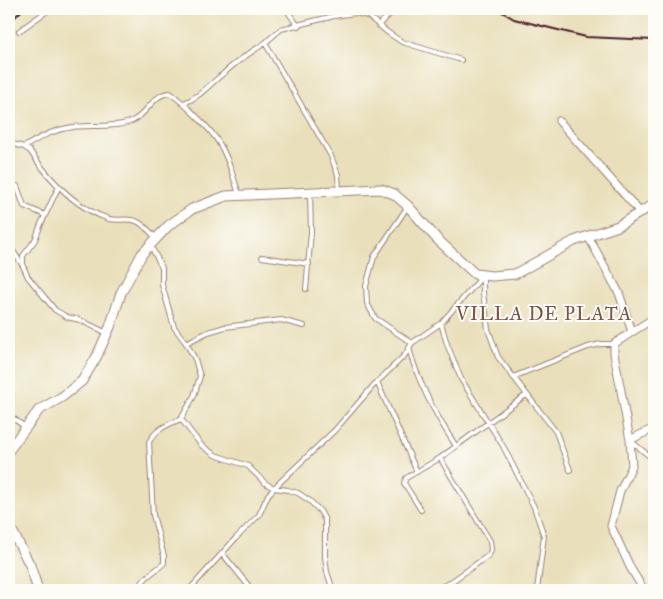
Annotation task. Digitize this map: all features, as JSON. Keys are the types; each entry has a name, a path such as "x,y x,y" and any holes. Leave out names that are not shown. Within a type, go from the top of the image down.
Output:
{"street":[{"path":"559,121 640,212"},
{"path":"9,450 39,410 62,397 82,381 96,358 107,334 121,293 142,254 168,226 192,209 226,196 381,189 394,194 408,206 436,239 465,266 475,274 483,275 516,274 574,241 618,226 654,204"},
{"path":"588,236 619,293 632,332"},
{"path":"644,590 611,526 620,491 632,466 630,440 614,344 654,318"},
{"path":"630,440 654,428"},
{"path":"9,525 11,536 30,565 38,590"}],"lane":[{"path":"19,31 50,9"},
{"path":"286,9 298,26"},
{"path":"378,25 396,9"},
{"path":"184,103 193,100 209,88 224,73 281,29 334,16 355,13 368,16 402,42 461,60"},
{"path":"265,43 332,156 338,176 339,191"},
{"path":"24,147 47,133 72,127 114,125 134,121 162,94 170,93 184,103 219,142 230,166 240,196"},
{"path":"9,143 24,147 30,151 58,186 76,201 109,219 135,220 147,228 154,242 162,268 162,284 174,327 195,359 200,376 194,396 181,419 163,426 154,433 149,442 153,515 164,556 164,563 145,577 140,584 139,590"},
{"path":"18,186 24,206 45,215"},
{"path":"23,266 24,256 35,240 58,186"},
{"path":"306,288 312,232 310,193"},
{"path":"408,206 374,257 366,286 367,303 375,318 412,343"},
{"path":"9,245 28,277 55,310 107,334"},
{"path":"262,257 309,264"},
{"path":"189,590 259,515 268,495 274,488 335,430 377,382 405,355 412,343 441,323 483,275"},
{"path":"483,275 483,294 488,329 498,357 556,432 570,470"},
{"path":"186,343 208,332 225,327 280,320 304,326"},
{"path":"441,323 461,379 503,446 534,507 544,536 537,590"},
{"path":"513,377 588,347 614,344"},
{"path":"409,348 412,360 438,420 456,446"},
{"path":"377,382 417,472"},
{"path":"421,510 404,483 406,478 440,458 526,394"},
{"path":"9,415 26,427"},
{"path":"181,419 201,445 215,455 248,466 265,483 274,488 298,493 320,511 324,520 327,572 333,590"},
{"path":"630,440 654,460"},
{"path":"433,590 448,584 489,555 491,550 490,540 440,458"},
{"path":"222,553 252,590"}],"railway":[{"path":"9,23 23,9"},
{"path":"497,9 514,19 586,37 654,40"}],"district":[{"name":"VILLA DE PLATA","path":"544,313"}]}
